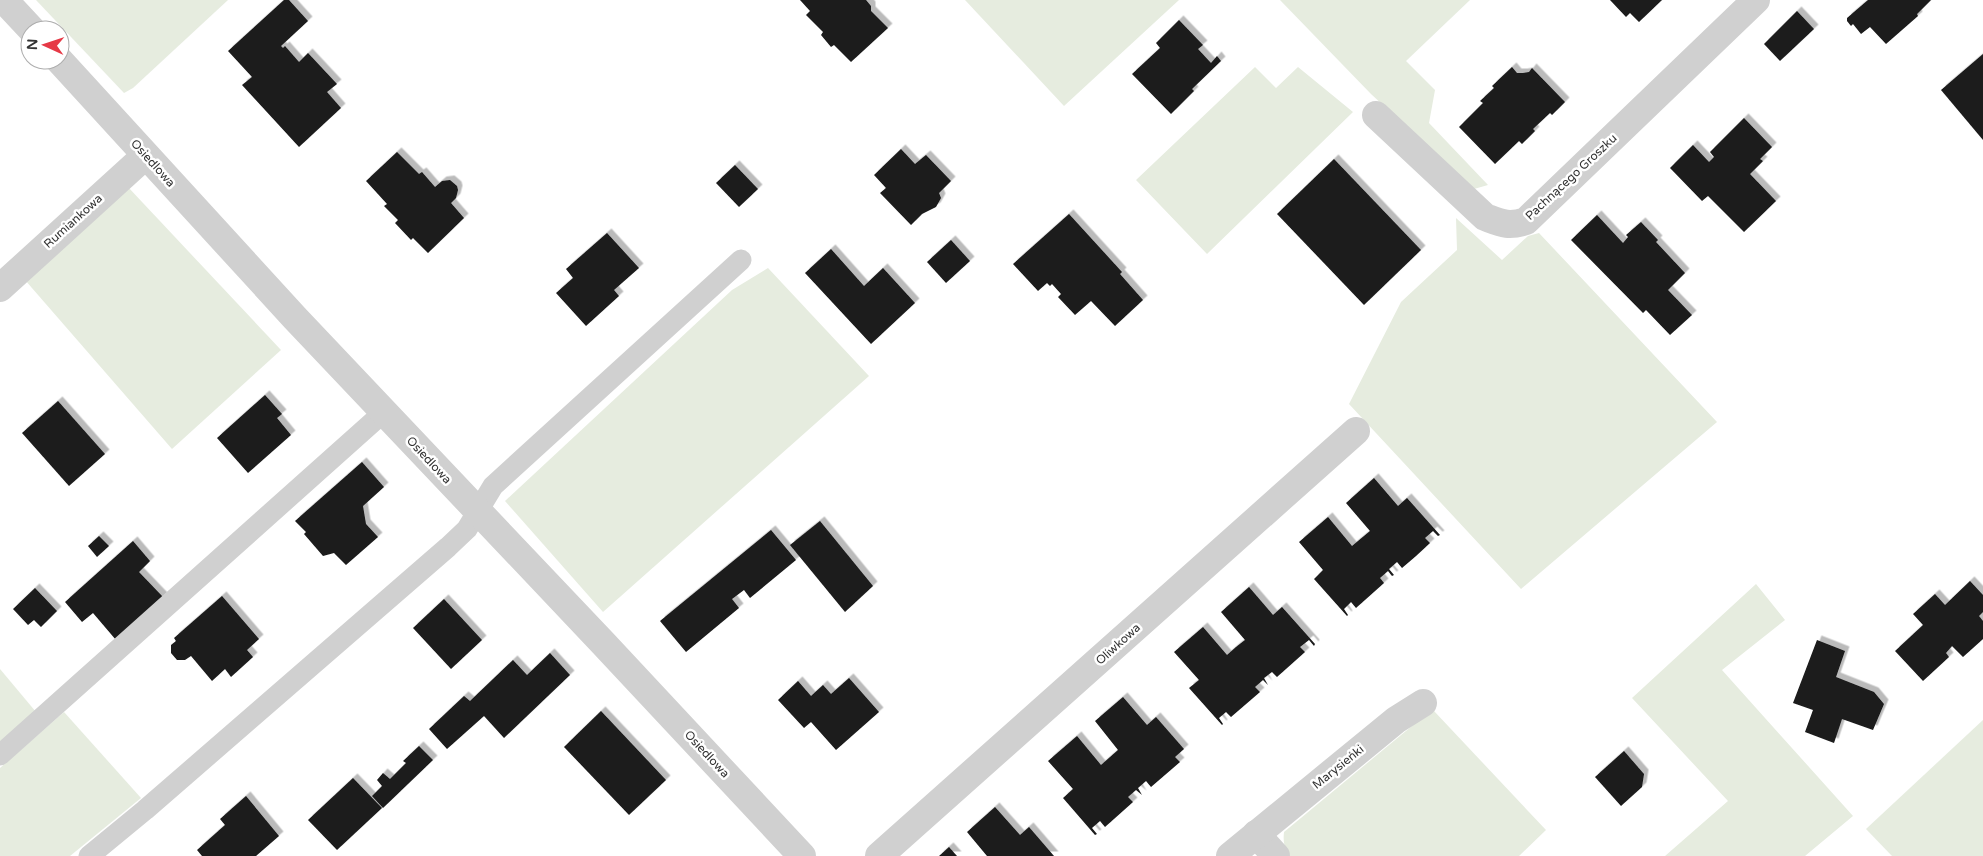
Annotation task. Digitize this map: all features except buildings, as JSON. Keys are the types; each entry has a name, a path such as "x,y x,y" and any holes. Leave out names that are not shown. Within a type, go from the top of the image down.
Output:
{"street":[{"path":"4,0 23,20"},
{"name":"Pachnącego Groszku","path":"1376,115 1485,217 1503,224 1514,225 1526,221 1756,0"},
{"name":"Osiedlowa","path":"68,70 145,156 384,412 617,657 802,856"},
{"name":"Rumiankowa","path":"0,288 145,156"},
{"name":"Oliwkowa","path":"879,856 1356,431"},
{"name":"Marysieńki","path":"1230,856 1396,720 1423,703"},
{"path":"1256,834 1276,856"}],"lane":[{"path":"89,856 145,810 448,547 467,528 494,486 740,260"},
{"path":"0,755 384,412"}],"shaded area":[{"path":"36,0 228,0 133,88 124,93 70,36 70,20 55,20"},
{"path":"965,0 1179,0 1064,106"},
{"path":"1280,0 1470,0 1406,61 1435,90 1429,123 1488,185 1474,189 1371,94"},
{"path":"1255,67 1276,88 1298,67 1353,112 1207,254 1136,180"},
{"path":"128,187 281,350 172,449 25,280"},
{"path":"1456,218 1502,260 1528,236 1539,233 1717,422 1521,589 1349,404 1401,302 1457,250"},
{"path":"768,268 869,376 603,612 505,501 732,290"},
{"path":"1756,584 1785,620 1722,670 1853,816 1805,856 1665,856 1728,801 1632,698"},
{"path":"0,669 36,712 0,743"},
{"path":"1434,711 1546,830 1519,856 1290,856 1284,845 1284,832 1424,716"},
{"path":"64,712 141,798 70,856 0,856 0,768"},
{"path":"1983,720 1983,856 1892,856 1866,829"}]}
